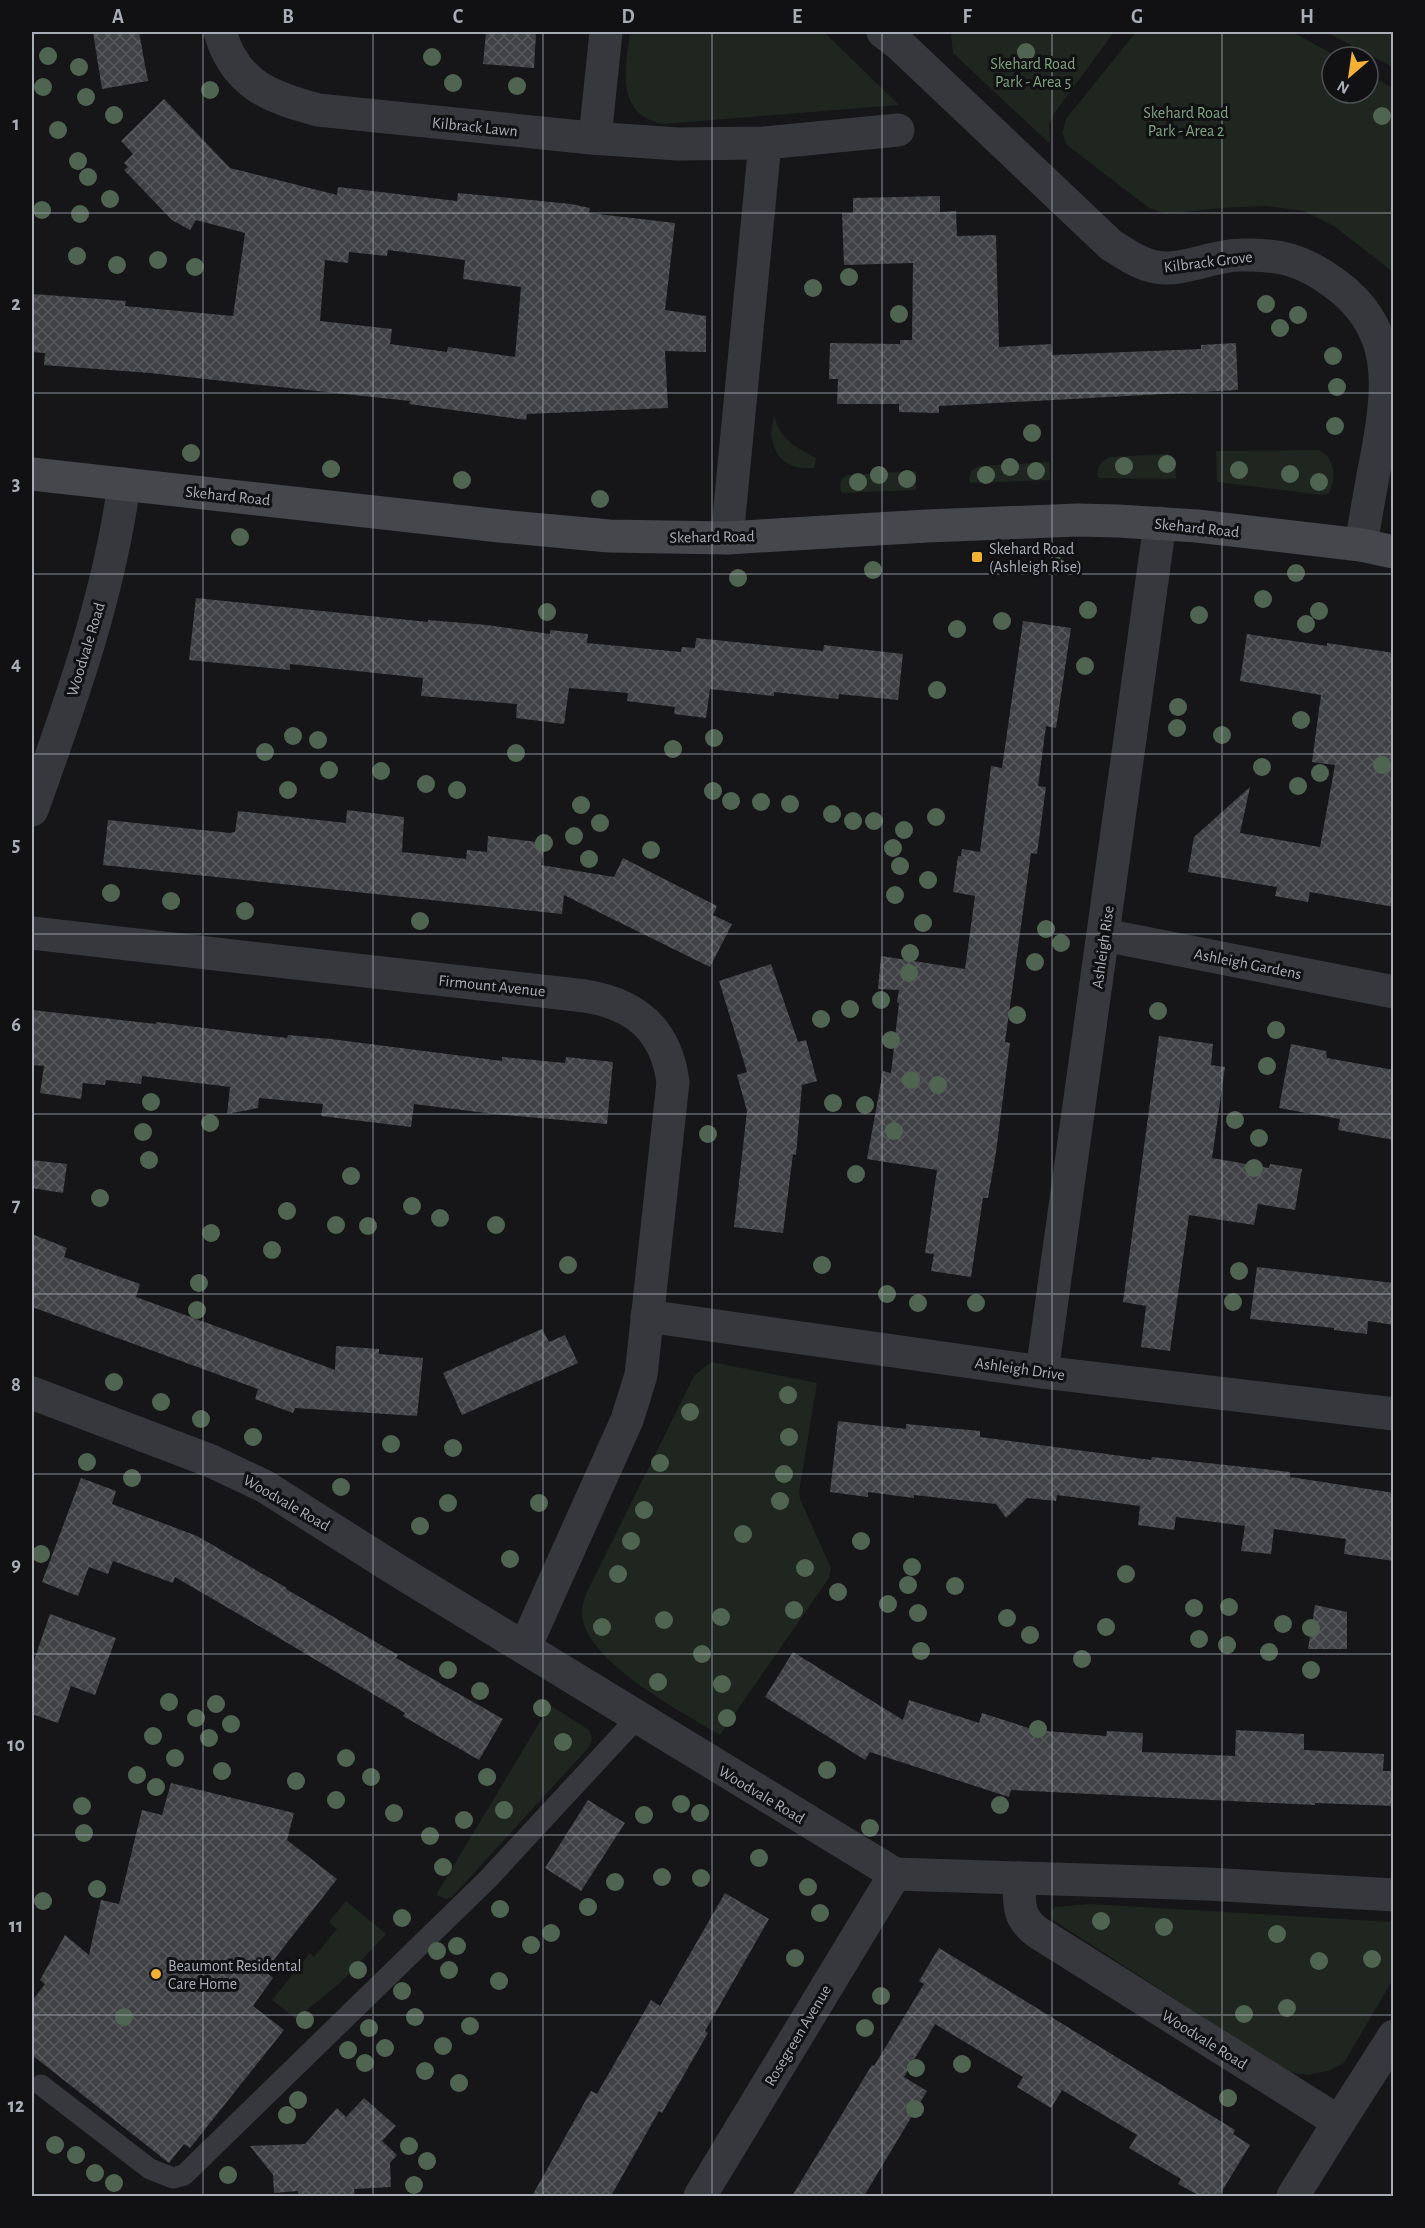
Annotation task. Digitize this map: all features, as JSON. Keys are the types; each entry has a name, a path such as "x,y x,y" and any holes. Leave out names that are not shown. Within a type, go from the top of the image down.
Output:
{"main road":[{"name":"Skehard Road","path":"32,474 609,536 727,538 1078,520 1160,523 1361,545 1394,552"}],"street":[{"name":"Kilbrack Lawn","path":"220,32 225,50 238,71 260,90 286,102 318,110 595,138 678,144 765,144 898,130"},
{"path":"595,138 606,32"},
{"name":"Kilbrack Grove","path":"898,36 1111,245 1138,261 1157,267 1176,267 1230,255 1264,255 1291,259 1316,269 1345,290 1365,313 1375,332 1382,351 1386,377 1386,404 1361,545"},
{"path":"727,538 765,144"},
{"name":"Woodvale Road","path":"32,810 91,638 116,539 124,484"},
{"name":"Ashleigh Rise","path":"1042,1371 1160,523"},
{"name":"Firmount Avenue","path":"32,933 585,996 621,1006 643,1018 657,1035 664,1049 671,1066 673,1082 647,1316"},
{"name":"Ashleigh Gardens","path":"1104,935 1394,992"},
{"path":"525,1647 627,1420 641,1375 647,1316"},
{"name":"Ashleigh Drive","path":"647,1316 1042,1371 1394,1414"},
{"name":"Woodvale Road","path":"32,1394 211,1461 264,1486 400,1572 895,1874 1208,1884 1394,1895"},
{"name":"Rosegreen Avenue","path":"700,2196 895,1874"},
{"name":"Woodvale Road","path":"1019,1878 1020,1913 1026,1924 1339,2122"},
{"path":"1293,2196 1394,2036"}],"lane":[{"path":"40,2085 150,2169 173,2178 184,2175 489,1879 638,1717"}],"green space":[{"path":"630,32 824,32 899,105 663,124 647,119 630,100 626,74"},
{"name":"Skehard Road Park - Area 5","path":"953,32 1114,32 1053,115 1049,125 1050,144 953,53 951,36"},
{"name":"Skehard Road Park - Area 2","path":"1136,32 1292,32 1320,47 1320,105 1380,105 1380,81 1393,88 1393,272 1334,226 1304,211 1267,206 1166,214 1149,208 1067,145 1062,133 1066,119"},
{"path":"1326,32 1393,32 1393,68 1380,60 1380,45 1351,45"},
{"path":"774,415 784,436 801,450 816,458 814,468 793,466 777,454 771,436"},
{"path":"1318,450 1328,457 1333,468 1334,475 1329,493 1322,495 1217,482 1216,451"},
{"path":"1168,454 1175,462 1176,479 1098,478 1099,466 1109,457"},
{"path":"1049,462 1050,480 969,483 971,472 980,466"},
{"path":"916,471 916,490 841,493 841,482 847,475"},
{"path":"711,1362 817,1383 799,1492 831,1568 829,1578 720,1735 663,1701 621,1671 590,1638 582,1614 586,1594 694,1376"},
{"path":"550,1705 589,1730 592,1738 590,1746 452,1897 446,1899 436,1895"},
{"path":"346,1901 386,1934 341,1982 296,2019 272,2000 310,1953 314,1957 337,1929 329,1922"},
{"path":"1090,1904 1393,1922 1393,1979 1344,2063 1328,2071 1308,2075 1288,2072 1053,1920 1051,1912 1055,1907"}],"building":[{"path":"93,32 139,32 148,81 102,89"},
{"path":"486,32 536,32 534,68 483,64"},
{"path":"164,99 230,168 337,195 338,187 457,201 458,193 571,204 590,208 589,213 675,223 665,310 706,316 706,352 665,351 668,408 527,414 526,420 409,404 410,401 150,373 44,365 45,353 32,352 33,294 126,301 125,306 233,316 245,233 196,220 190,230 172,220 124,170 128,167 124,163 133,154 121,141","holes":["388,250 465,260 463,279 521,287 515,357 448,347 447,352 390,344 392,329 320,321 325,260 348,263 349,252 387,256"]},
{"path":"940,196 940,212 956,211 957,236 996,235 999,347 1051,344 1052,355 1201,349 1201,345 1236,343 1238,390 939,406 939,413 899,412 899,404 837,404 838,379 829,379 830,343 900,344 900,340 912,340 913,263 844,265 842,213 853,213 853,198"},
{"path":"196,598 428,622 428,620 487,625 550,634 550,630 588,634 587,643 681,652 682,647 695,648 696,638 823,651 824,645 903,654 898,700 839,694 838,699 774,692 774,696 710,689 706,718 674,714 675,707 627,701 628,693 569,688 564,724 516,718 517,704 421,696 423,678 290,664 290,670 189,660"},
{"path":"1023,621 1071,628 1056,728 1046,726 1038,786 1046,787 1037,854 1031,853 1005,1042 1010,1043 996,1152 988,1198 983,1198 971,1277 931,1271 934,1254 925,1253 937,1170 867,1159 883,1071 891,1073 899,1003 897,1002 899,990 878,989 881,956 965,969 975,896 953,892 958,856 961,856 962,849 980,852 991,766 1002,768"},
{"path":"1247,634 1394,653 1394,907 1310,892 1308,902 1275,896 1277,887 1188,872 1194,837 1250,787 1240,833 1320,847 1335,765 1312,762 1321,695 1240,681"},
{"path":"347,810 404,817 402,852 466,859 467,850 487,852 488,836 545,843 541,865 614,877 623,858 717,906 713,915 732,924 710,967 564,895 562,914 103,865 108,820 230,833 235,832 238,811 346,823"},
{"path":"771,964 798,1042 806,1040 817,1081 802,1085 796,1155 793,1154 783,1233 734,1227 747,1111 737,1075 747,1072 719,981"},
{"path":"32,1010 287,1038 288,1035 331,1039 502,1061 502,1057 565,1063 566,1057 613,1062 607,1124 414,1104 411,1127 321,1116 323,1104 259,1098 258,1108 227,1114 230,1087 142,1076 141,1084 106,1080 105,1085 83,1083 81,1099 40,1093 44,1066 32,1065"},
{"path":"1159,1036 1213,1044 1211,1065 1225,1067 1212,1158 1269,1168 1270,1164 1302,1169 1295,1210 1258,1204 1254,1225 1189,1215 1170,1351 1141,1347 1146,1306 1123,1302"},
{"path":"1291,1044 1326,1051 1327,1058 1394,1070 1394,1140 1338,1130 1340,1119 1279,1108"},
{"path":"32,1160 67,1164 63,1193 32,1188"},
{"path":"32,1234 67,1248 64,1257 140,1284 136,1297 335,1370 336,1346 379,1349 379,1354 423,1358 417,1416 295,1408 293,1413 255,1399 258,1389 32,1307"},
{"path":"1257,1267 1394,1283 1394,1325 1368,1321 1367,1334 1250,1319"},
{"path":"542,1329 549,1342 565,1335 578,1363 462,1415 443,1373"},
{"path":"838,1421 906,1429 906,1424 980,1431 980,1437 1151,1460 1152,1457 1290,1472 1290,1477 1394,1493 1394,1561 1344,1554 1346,1539 1274,1529 1271,1554 1241,1551 1245,1526 1176,1517 1174,1530 1138,1525 1140,1506 1057,1495 1056,1501 1027,1498 1006,1518 996,1504 914,1495 914,1498 868,1492 868,1497 830,1492"},
{"path":"81,1478 116,1491 112,1504 197,1536 398,1655 396,1658 503,1719 479,1760 403,1716 405,1713 175,1577 173,1583 113,1561 108,1574 89,1567 78,1596 42,1582"},
{"path":"1315,1605 1347,1612 1347,1649 1308,1649"},
{"path":"50,1614 116,1638 95,1695 71,1686 58,1723 32,1714 32,1666"},
{"path":"793,1652 903,1720 909,1700 979,1723 982,1713 1035,1730 1106,1736 1107,1731 1143,1733 1142,1752 1235,1756 1236,1730 1304,1734 1304,1750 1384,1754 1383,1771 1394,1771 1394,1806 1315,1803 1315,1805 1011,1790 1009,1797 870,1752 865,1760 765,1697"},
{"name":"Beaumont Residental Care Home","path":"171,1783 294,1813 287,1840 337,1879 265,1971 273,1978 253,2006 284,2030 190,2148 184,2144 169,2163 32,2055 32,2001 45,1984 40,1980 65,1935 89,1955 101,1900 119,1904 142,1810 162,1815"},
{"path":"588,1800 625,1823 581,1891 545,1868"},
{"path":"725,1893 769,1919 705,2031 708,2033 662,2113 659,2111 611,2196 532,2196 591,2091 597,2094 651,2000 660,2006"},
{"path":"939,1948 1235,2130 1233,2134 1250,2145 1219,2196 1200,2196 1178,2184 1181,2179 1129,2148 1137,2135 1062,2090 1051,2108 1017,2087 1023,2077 935,2024 904,2077 927,2091 864,2196 792,2196 924,1984 919,1981"},
{"path":"364,2098 396,2126 382,2141 397,2155 390,2163 391,2187 354,2189 355,2196 325,2196 325,2194 298,2196 298,2191 274,2193 273,2175 250,2146 305,2144 337,2108 346,2117"}],"place":[{"name":"Skehard Road (Ashleigh Rise)","path":"977,557"},
{"name":"Beaumont Residental Care Home","path":"156,1974"}]}
